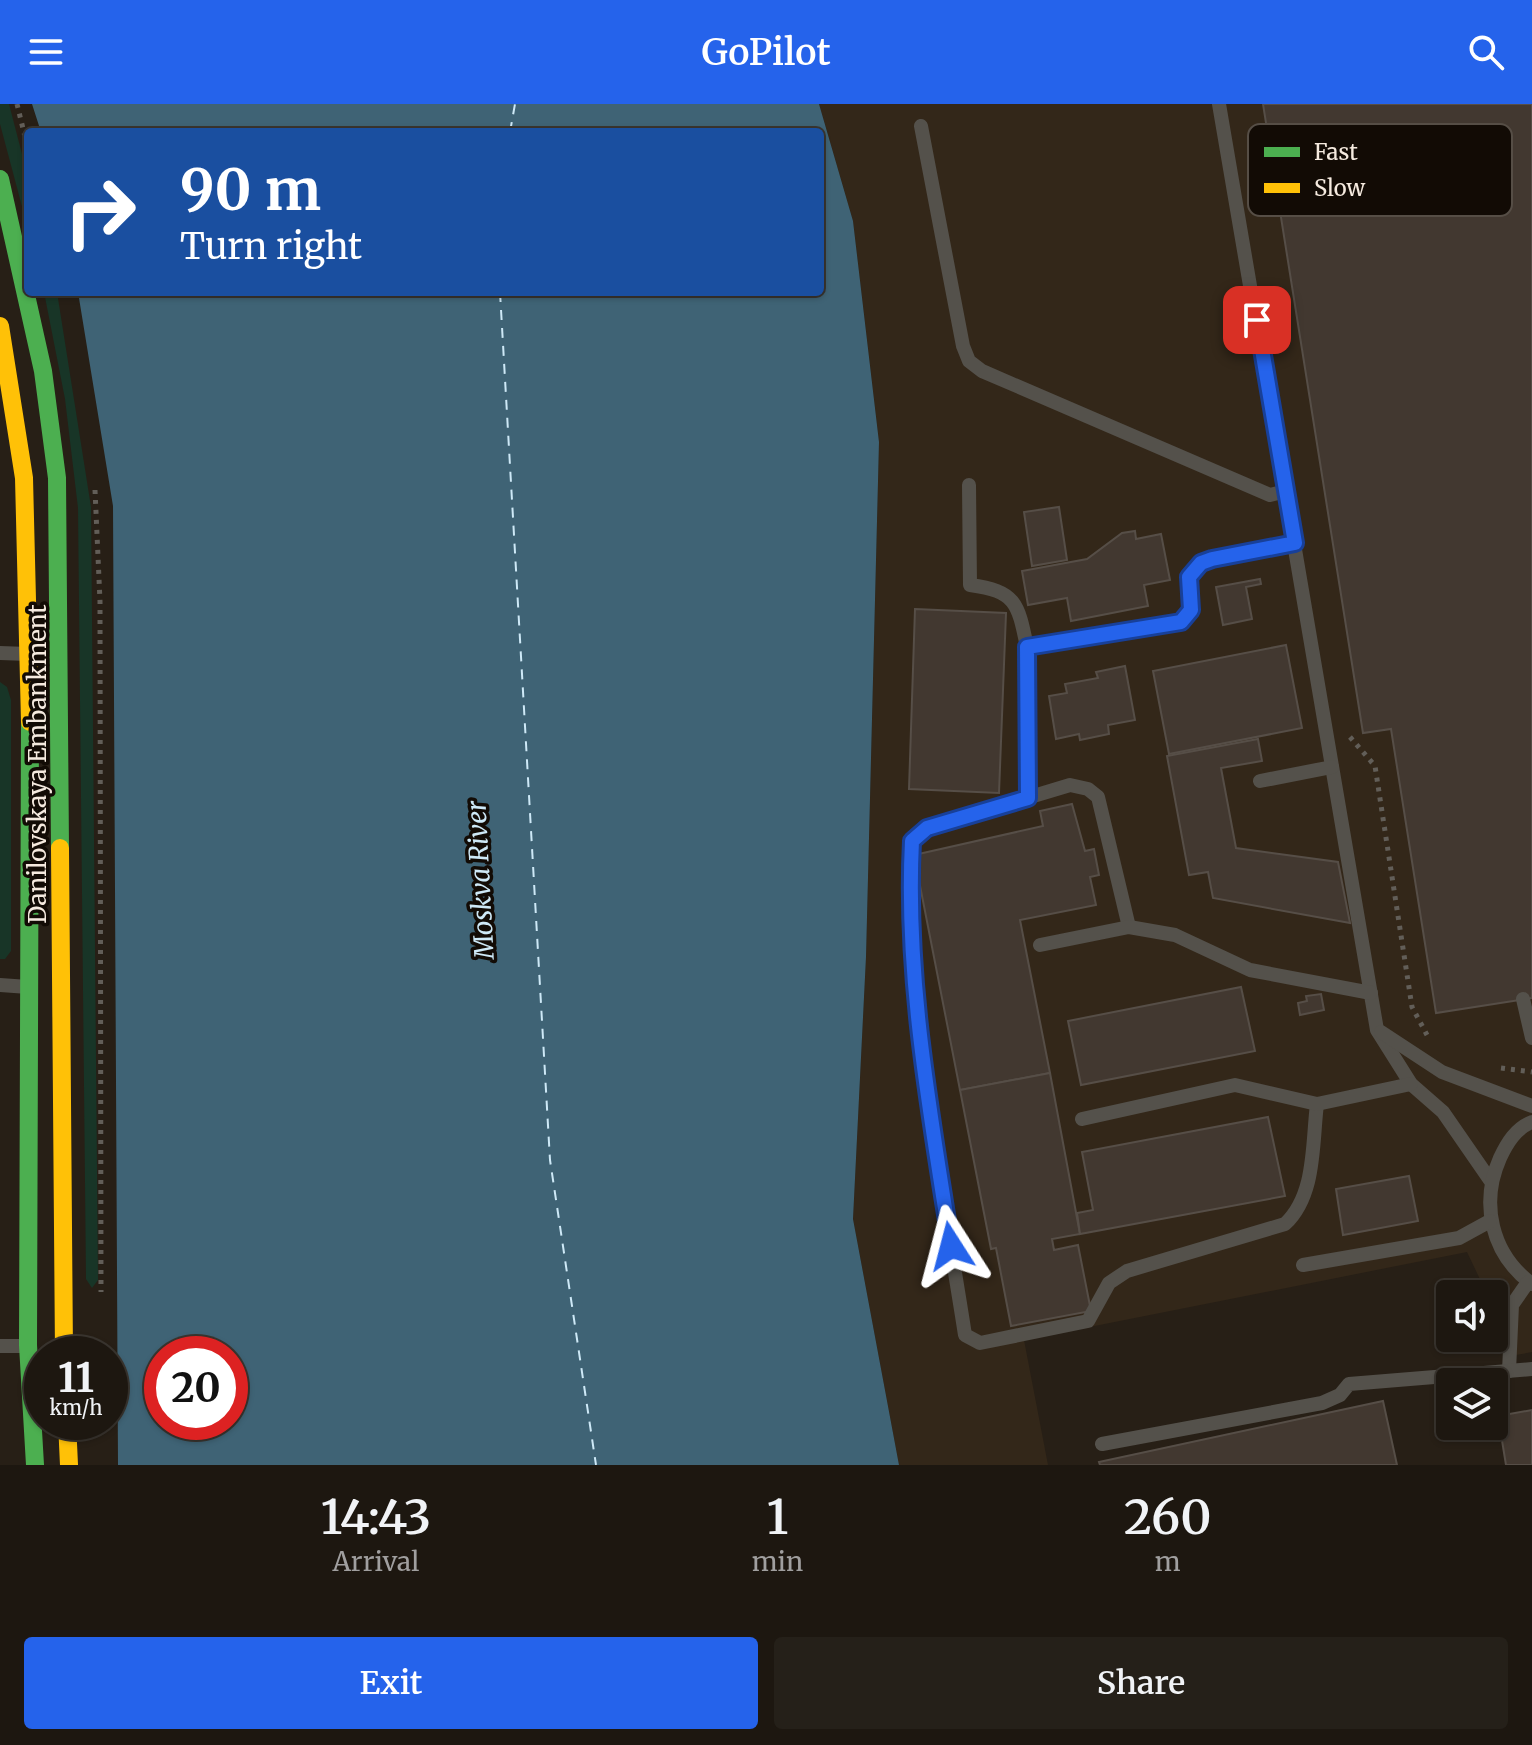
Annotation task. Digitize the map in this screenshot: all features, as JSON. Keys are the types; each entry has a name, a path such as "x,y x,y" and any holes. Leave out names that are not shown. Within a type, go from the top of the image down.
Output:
{"main road":[{"name":"Danilovskaya Embankment","path":"0,179 24,286"},
{"name":"Danilovskaya Embankment","path":"26,296 43,371 35,479 30,654 29,987 49,1336"},
{"name":"Danilovskaya Embankment","path":"0,326 35,479 60,654 50,1336"},
{"name":"Danilovskaya Embankment","path":"35,1465 38,1440"},
{"path":"68,1440 69,1465"}],"lane":[{"path":"1219,104 1377,1030 1411,1084 1443,1112 1490,1180"},
{"path":"921,126 957,321 969,361 982,371 1270,495 1286,491"},
{"path":"969,485 970,585 997,589 1012,597 1027,647 1028,798"},
{"path":"1027,647 1181,622 1191,610 1189,577 1201,563 1295,543"},
{"path":"0,653 60,654"},
{"path":"1260,781 1332,767"},
{"path":"1129,927 1098,797 1088,789 1070,785 927,828 912,841 910,885 923,1067 965,1335 980,1343 1088,1321 1109,1283 1127,1271 1285,1224 1301,1209 1307,1188 1317,1104"},
{"path":"1040,945 1129,927 1175,935 1250,970 1371,993"},
{"path":"0,985 29,987"},
{"path":"1523,999 1532,1038"},
{"path":"1377,1030 1442,1072 1532,1106"},
{"path":"1082,1119 1235,1085 1317,1104 1411,1084"},
{"path":"1509,1371 1512,1305 1530,1283 1506,1259 1490,1221 1490,1180 1508,1141 1532,1122"},
{"path":"1303,1265 1459,1238 1490,1221"},
{"path":"0,1346 24,1346"},
{"path":"1102,1444 1322,1403 1340,1395 1349,1384 1532,1369"}],"path":[{"path":"17,104 24,133"},
{"path":"1348,735 1375,766 1412,1007 1429,1039"},
{"path":"1493,1067 1532,1072"}],"shaded area":[{"path":"819,104 1532,104 1532,1352 1516,1355 1508,1338 1508,1280 1480,1280 1467,1252 1024,1340 1048,1465 899,1465 853,1219 866,957 879,442 853,221"}],"green space":[{"path":"0,104 9,104 24,162 24,214 0,124"},
{"path":"45,296 58,296 91,507 98,1280 92,1288 86,1279 78,508 65,399"},
{"path":"0,682 7,687 11,700 11,951 5,959 0,959"}],"water":[{"name":"Moskva River","path":"32,104 819,104 853,221 879,442 866,957 853,1219 899,1465 118,1465 118,1440 128,1440 128,1336 117,1336 113,506 79,296 824,296 824,128 40,128"}],"building":[{"path":"1263,104 1532,104 1532,998 1436,1013 1391,729 1363,733 1281,216 1512,216 1512,124 1266,124"},
{"path":"1059,507 1067,560 1032,566 1024,512"},
{"path":"1135,531 1136,539 1161,534 1170,580 1144,585 1148,606 1071,621 1067,598 1028,605 1022,571 1087,559 1122,533"},
{"path":"1260,579 1261,584 1246,587 1252,619 1223,625 1216,587"},
{"path":"915,609 1006,613 999,793 909,789"},
{"path":"1286,645 1302,728 1169,754 1153,671"},
{"path":"1125,666 1135,720 1108,725 1109,734 1080,740 1079,734 1056,739 1049,696 1067,693 1065,684 1098,678 1096,672"},
{"path":"1258,739 1262,761 1221,768 1236,848 1338,862 1350,923 1213,898 1208,872 1189,875 1167,756"},
{"path":"1072,804 1085,851 1094,849 1099,875 1090,877 1096,905 1020,920 1050,1073 960,1090 914,855 1043,826 1040,811"},
{"path":"1241,987 1255,1051 1081,1085 1068,1021"},
{"path":"1321,994 1324,1010 1300,1015 1298,1003 1307,1001 1306,996"},
{"path":"1050,1073 1080,1234 1052,1239 1054,1250 1078,1245 1091,1311 1011,1326 996,1248 991,1249 960,1090"},
{"path":"1268,1117 1285,1196 1080,1234 1077,1213 1093,1210 1082,1152"},
{"path":"1409,1176 1418,1221 1343,1235 1336,1189"},
{"path":"1383,1401 1397,1465 1100,1465 1099,1462"},
{"path":"1532,1410 1532,1465 1506,1465 1502,1440 1508,1440 1508,1414"}],"ferry route":[{"path":"511,128 515,104"},
{"path":"500,296 550,1160 596,1465"}],"traffic: fast":[{"path":"0,179 24,286"},
{"path":"26,296 43,371 57,478 60,848"},
{"path":"30,722 28,1345 35,1465"}],"traffic: slow":[{"path":"0,326 24,478 30,722"},
{"path":"60,848 64,1336"},
{"path":"68,1440 69,1465"}],"route":[{"path":"951,1246 923,1067 910,885 912,841 927,828 1028,798 1027,647 1181,622 1191,610 1189,577 1201,563 1295,543 1257,320"}]}
